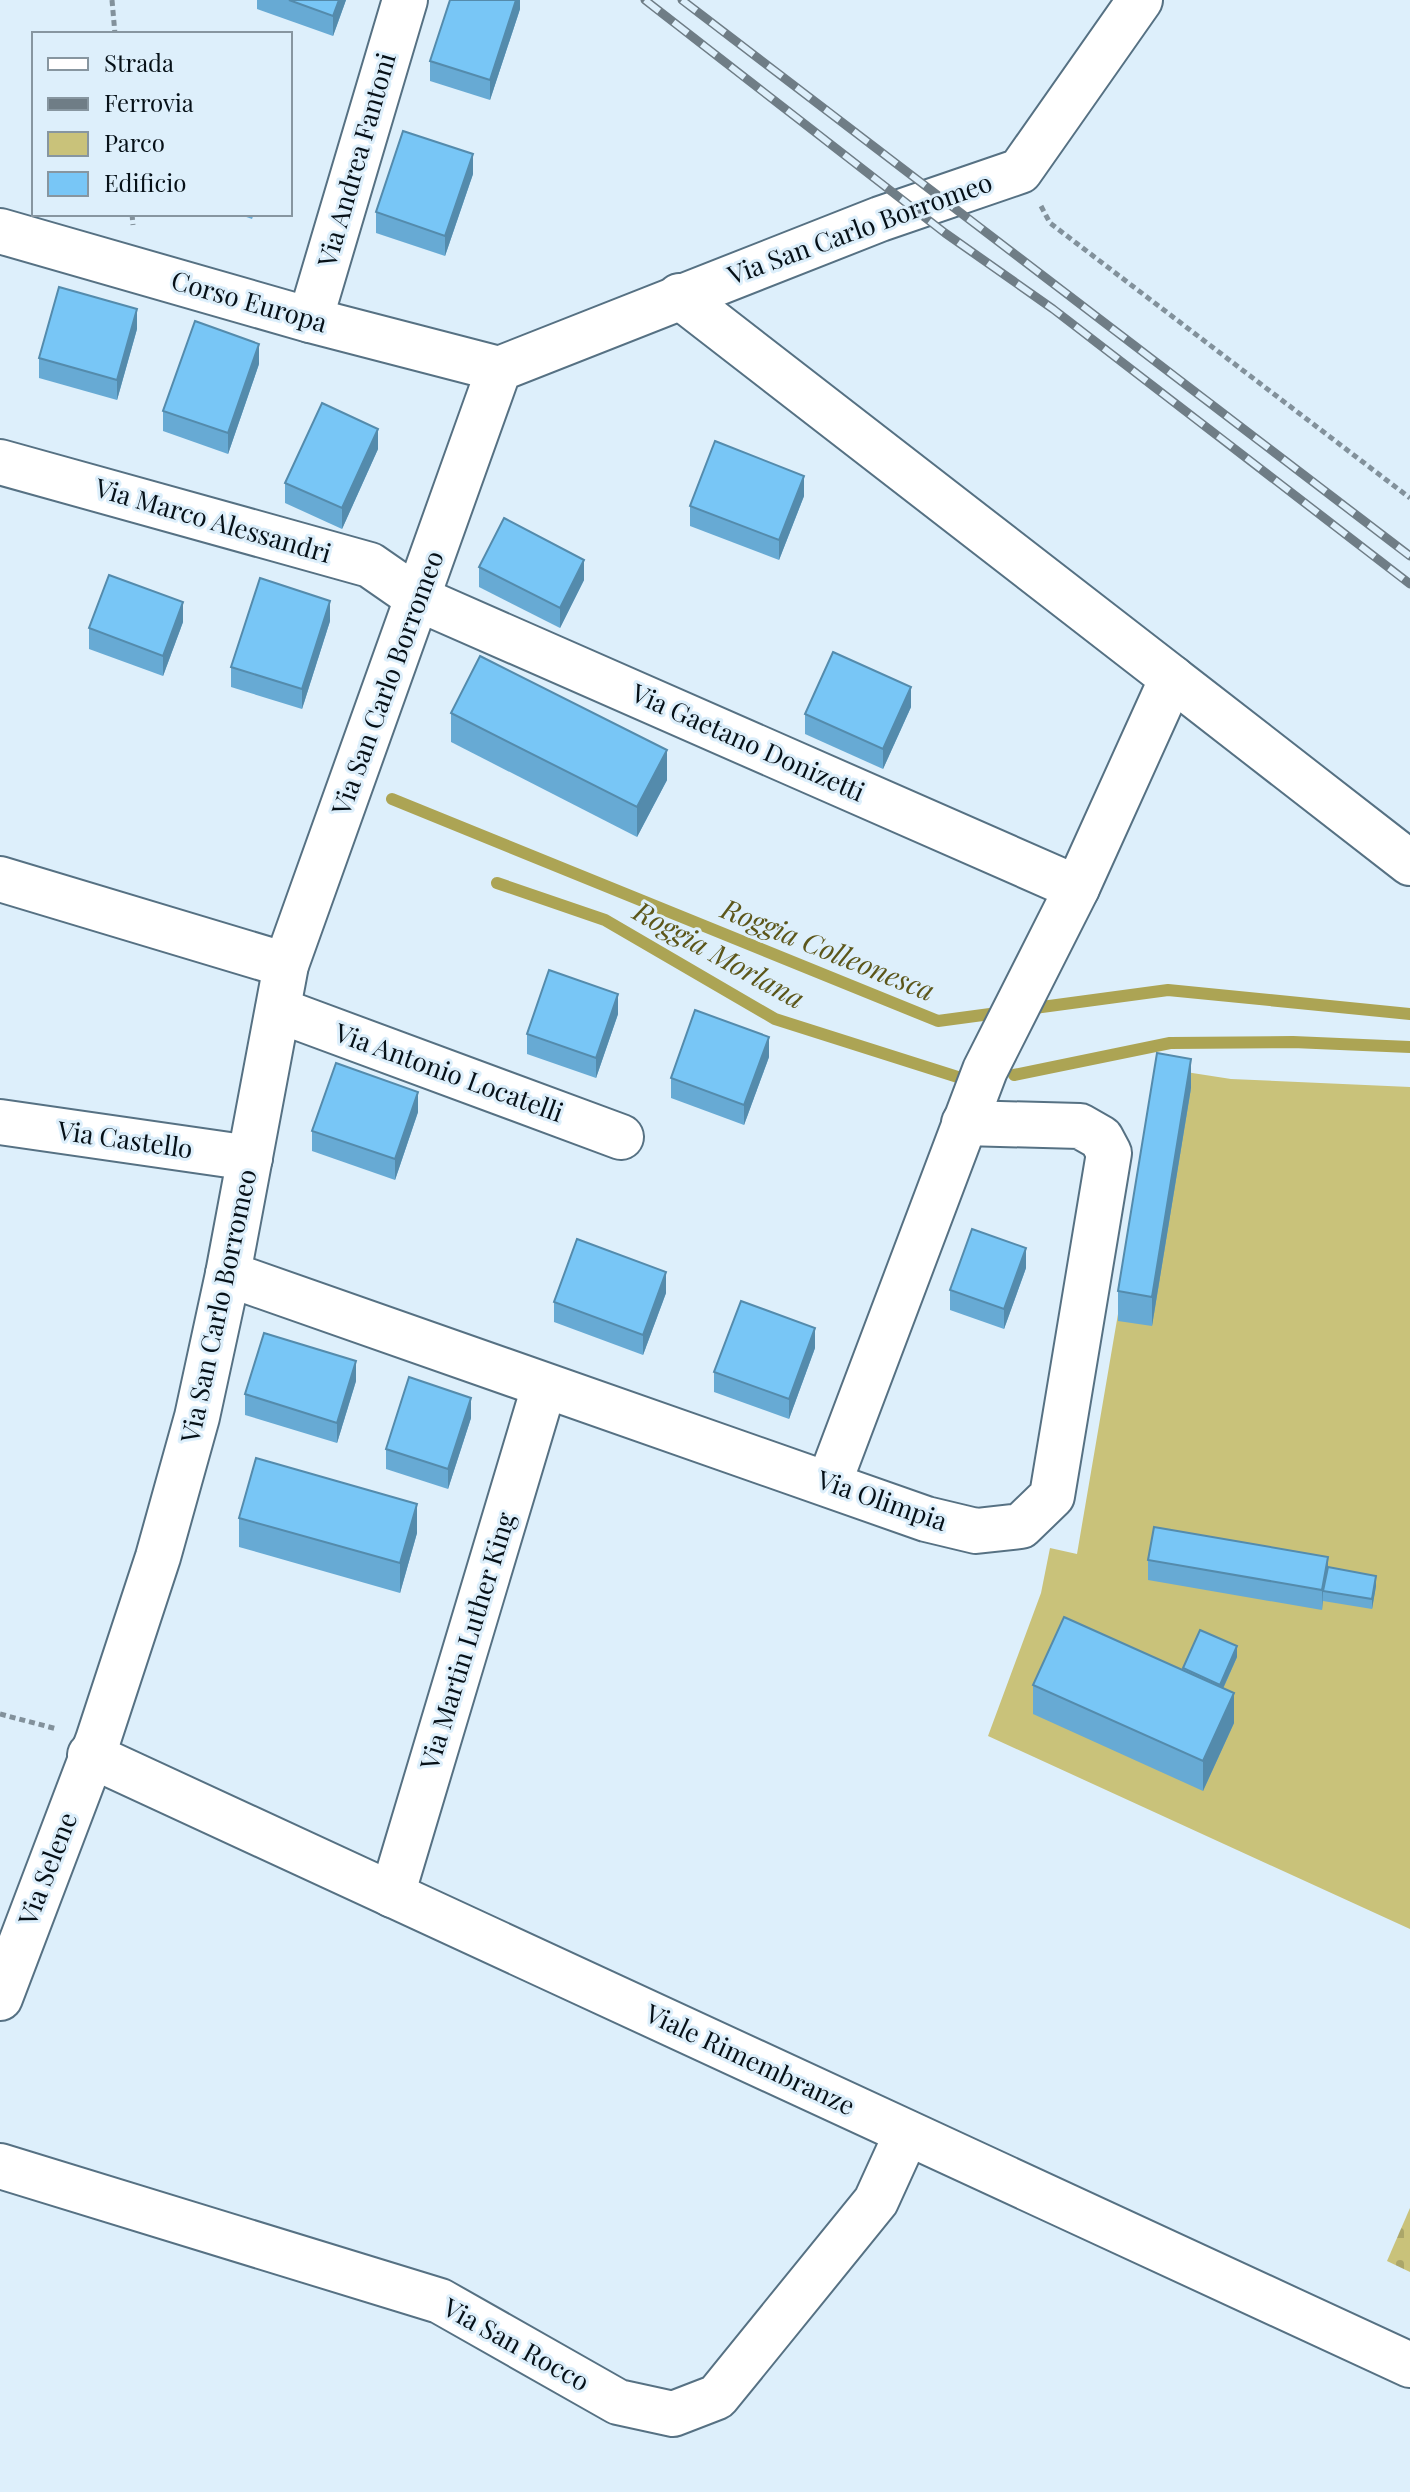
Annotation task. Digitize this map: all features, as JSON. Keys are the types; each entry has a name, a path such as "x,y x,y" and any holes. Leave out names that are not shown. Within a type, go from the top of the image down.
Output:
{"street":[{"name":"Via Andrea Fantoni","path":"310,320 405,0"},
{"name":"Via San Carlo Borromeo","path":"94,1748 162,1543 197,1417 228,1274 286,965 499,369 880,219 1020,171 1140,0"},
{"name":"Corso Europa","path":"0,231 310,320 499,369"},
{"path":"679,296 1410,863"},
{"name":"Via Marco Alessandri","path":"0,462 370,565 419,599"},
{"name":"Via Gaetano Donizetti","path":"419,599 1077,888"},
{"path":"829,1483 985,1070 1077,888 1172,678"},
{"path":"0,879 286,965"},
{"name":"Via Antonio Locatelli","path":"278,1010 621,1137"},
{"name":"Via Castello","path":"0,1122 250,1158"},
{"name":"Via Olimpia","path":"228,1274 926,1519 976,1531 1021,1526 1052,1496 1109,1153 1101,1138 1080,1126 964,1123"},
{"name":"Via Martin Luther King","path":"392,1895 544,1387"},
{"name":"Viale Rimembranze","path":"94,1748 392,1895 1410,2365"},
{"name":"Via Selene","path":"0,1998 94,1748"},
{"name":"Via San Rocco","path":"0,2166 440,2301 618,2402 673,2414 717,2397 876,2201 907,2133"}],"path":[{"path":"112,0 115,32"},
{"path":"1020,171 1050,223 1410,498"},
{"path":"0,1714 94,1748"}],"green space":[{"path":"1160,1068 1231,1079 1410,1087 1410,1929 988,1736 1041,1593 1050,1548 1077,1554"},
{"path":"1410,2208 1410,2272 1387,2261"}],"building":[{"path":"289,0 339,0 333,16"},
{"path":"450,0 516,0 490,80 430,61"},
{"path":"403,131 473,154 445,236 376,212"},
{"path":"59,287 137,309 117,380 39,358"},
{"path":"195,321 259,344 228,433 163,411"},
{"path":"322,403 378,429 342,508 285,483"},
{"path":"715,441 804,476 779,540 690,506"},
{"path":"504,518 584,560 560,608 479,567"},
{"path":"109,575 183,602 163,656 89,628"},
{"path":"260,578 330,601 302,689 231,667"},
{"path":"833,652 911,687 883,749 805,714"},
{"path":"480,656 667,750 637,807 451,713"},
{"path":"549,970 618,994 596,1058 527,1034"},
{"path":"695,1010 769,1037 744,1105 671,1078"},
{"path":"1157,1053 1191,1059 1152,1297 1118,1291"},
{"path":"336,1063 418,1092 395,1159 312,1131"},
{"path":"972,1229 1026,1248 1004,1309 950,1290"},
{"path":"577,1239 666,1272 643,1335 554,1302"},
{"path":"741,1301 815,1328 789,1399 714,1372"},
{"path":"264,1333 356,1361 337,1423 245,1394"},
{"path":"409,1377 471,1398 448,1469 386,1449"},
{"path":"256,1458 417,1504 400,1563 239,1518"},
{"path":"1154,1527 1328,1557 1322,1590 1148,1560"},
{"path":"1328,1567 1376,1576 1372,1599 1323,1591"},
{"path":"1064,1617 1234,1693 1203,1761 1033,1685"},
{"path":"1200,1630 1237,1646 1220,1685 1183,1668"}],"waterway":[{"name":"Roggia Colleonesca","path":"392,799 938,1021 1005,1012"},
{"name":"Roggia Morlana","path":"497,883 605,920 775,1019 964,1079"},
{"name":"Roggia Colleonesca","path":"1027,1009 1168,990 1410,1014"},
{"name":"Roggia Morlana","path":"1014,1075 1170,1043 1293,1042 1410,1047"}],"railway":[{"path":"645,0 945,233 1053,309 1410,584"},
{"path":"682,0 1410,556"}]}
